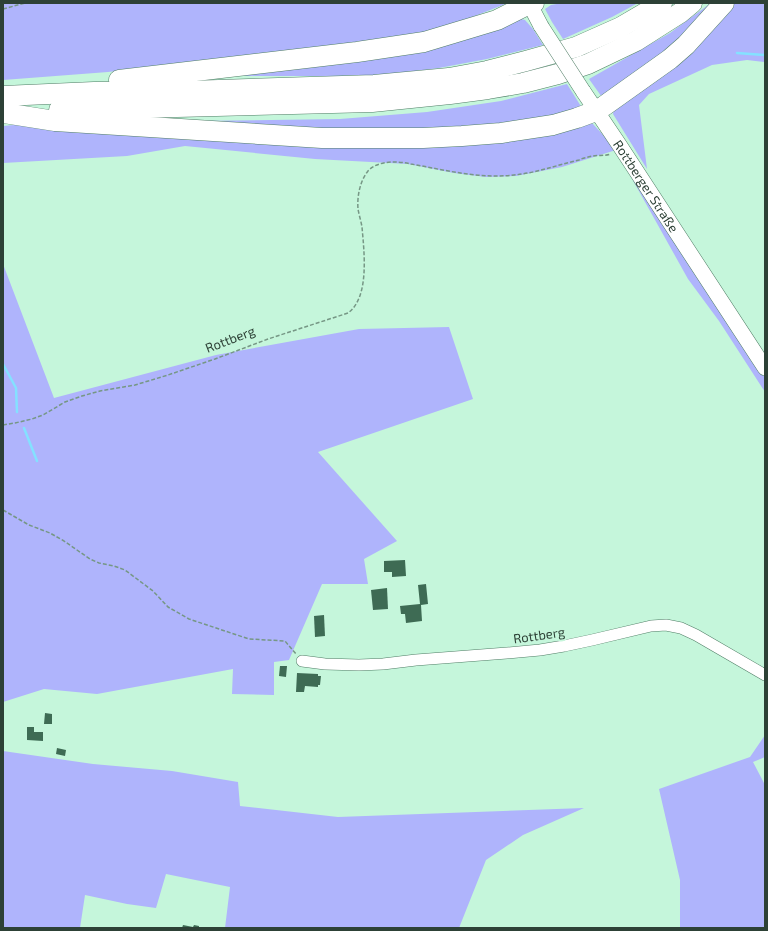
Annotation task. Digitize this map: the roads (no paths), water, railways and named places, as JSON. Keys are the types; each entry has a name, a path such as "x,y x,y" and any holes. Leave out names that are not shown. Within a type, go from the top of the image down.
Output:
{"highway":[{"path":"3,105 48,86 164,76 357,52 424,42 497,20 530,3"},
{"path":"3,105 94,92 188,91 374,85 449,78 487,71 576,46 621,27 662,3"},
{"path":"3,105 94,109 372,102 488,89 523,83 588,64 636,41 680,13 692,3"},
{"path":"3,105 55,121 322,138 423,138 501,133 553,125 596,111 670,59 686,45 724,3"}],"main road":[{"name":"Rottberger Straße","path":"530,3 541,26 765,368"}],"street":[{"name":"Rottberg","path":"302,661 332,664 371,665 540,650 592,640 651,626 666,625 681,628 696,635 765,676"}],"waterway":[{"path":"737,53 765,55"},
{"path":"3,364 16,388 17,412"},
{"path":"24,428 37,461"}]}
